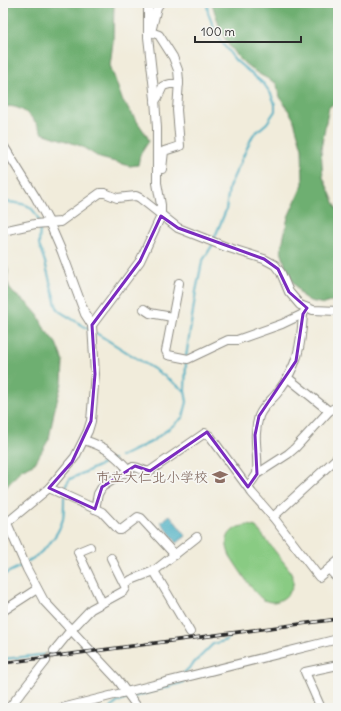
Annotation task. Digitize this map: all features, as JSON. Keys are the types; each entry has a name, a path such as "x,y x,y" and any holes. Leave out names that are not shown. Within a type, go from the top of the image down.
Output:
{"street":[{"path":"92,325 140,261 161,216 161,205 157,187 157,135 155,101 149,55 150,31 148,3"},
{"path":"150,31 157,7 160,3"},
{"path":"150,31 159,36 173,57 178,70 179,84 177,110 180,146 164,151 161,181 157,187"},
{"path":"155,101 163,86 179,84"},
{"path":"3,145 36,198 62,252 85,314 92,325 95,359 91,421 84,440 72,462 49,488 5,524 44,601 117,679 138,708"},
{"path":"3,231 47,222 60,222 100,194 105,193 117,198 136,196 144,200 161,216 178,228 213,242 264,259 275,265 281,273 289,292 305,311"},
{"path":"180,283 166,351 168,354 185,359 228,340 238,340 282,324 305,311 338,311"},
{"path":"144,308 150,313 172,317"},
{"path":"257,474 255,435 259,416 263,408 276,395 288,378 299,352 305,311"},
{"path":"288,378 328,411"},
{"path":"248,487 257,474 296,448 328,411 338,406"},
{"path":"95,509 98,494 102,487 136,466 145,472 150,471 205,433 210,436 319,577 338,561"},
{"path":"84,440 98,444 108,450 114,454 129,470"},
{"path":"273,517 338,457"},
{"path":"49,488 102,512 115,527 121,530 135,518 141,518 174,555"},
{"path":"125,584 154,571 197,537"},
{"path":"90,547 78,552 102,603"},
{"path":"54,651 91,609 124,591 126,588 111,558"},
{"path":"329,569 338,579"},
{"path":"154,571 190,632"},
{"path":"3,611 37,589"},
{"path":"62,708 338,639"},
{"path":"9,708 46,661"},
{"path":"321,708 305,672 338,665"}],"highlighted area":[{"path":"161,216 178,228 264,259 278,269 289,292 307,308 303,314 296,361 259,416 255,435 257,474 248,487 207,432 150,471 135,466 102,487 95,509 49,488 72,462 91,421 95,374 92,325 140,261"}],"green space":[{"path":"3,3 114,3 113,42 110,65 122,99 149,141 140,155 138,165 130,166 100,158 81,146 42,133 31,117 21,110 9,106 3,107"},
{"path":"212,3 338,3 338,101 329,107 321,149 323,177 338,211 338,299 324,304 310,301 302,296 287,272 281,250 288,217 303,184 302,148 293,118 280,97 276,83 252,69 241,60 229,46 221,30"},
{"path":"3,251 8,271 7,281 10,289 28,304 38,315 45,330 56,343 63,361 62,383 54,412 49,439 35,463 21,470 3,491"},
{"path":"249,525 256,527 292,575 293,587 284,598 278,601 271,602 260,597 251,587 230,556 227,544 229,534 236,528"}],"water":[{"path":"170,515 186,536 177,543 161,522"}],"waterway":[{"path":"207,3 208,13 217,36 235,60 264,84 271,94 275,104 275,111 267,123 253,135 229,187 226,210 214,239"},
{"path":"3,201 29,206 36,214 39,221"},
{"path":"40,225 39,245 56,305 59,311 90,330"},
{"path":"186,357 202,262 213,244"},
{"path":"96,333 157,371 185,391"},
{"path":"120,457 151,442 183,417 187,402 185,391 186,361"},
{"path":"64,492 64,488 70,479 114,459"},
{"path":"27,562 39,554 58,532 63,519 64,497"},
{"path":"3,575 23,565"},
{"path":"184,673 213,644 227,640 229,637"},
{"path":"3,659 50,654"},
{"path":"133,697 184,682"},
{"path":"110,708 118,702 129,698"}],"tunnel":[{"path":"46,661 54,651"}],"railway":[{"path":"3,663 338,619"}],"place":[{"name":"市立大仁北小学校","path":"220,477"}]}
